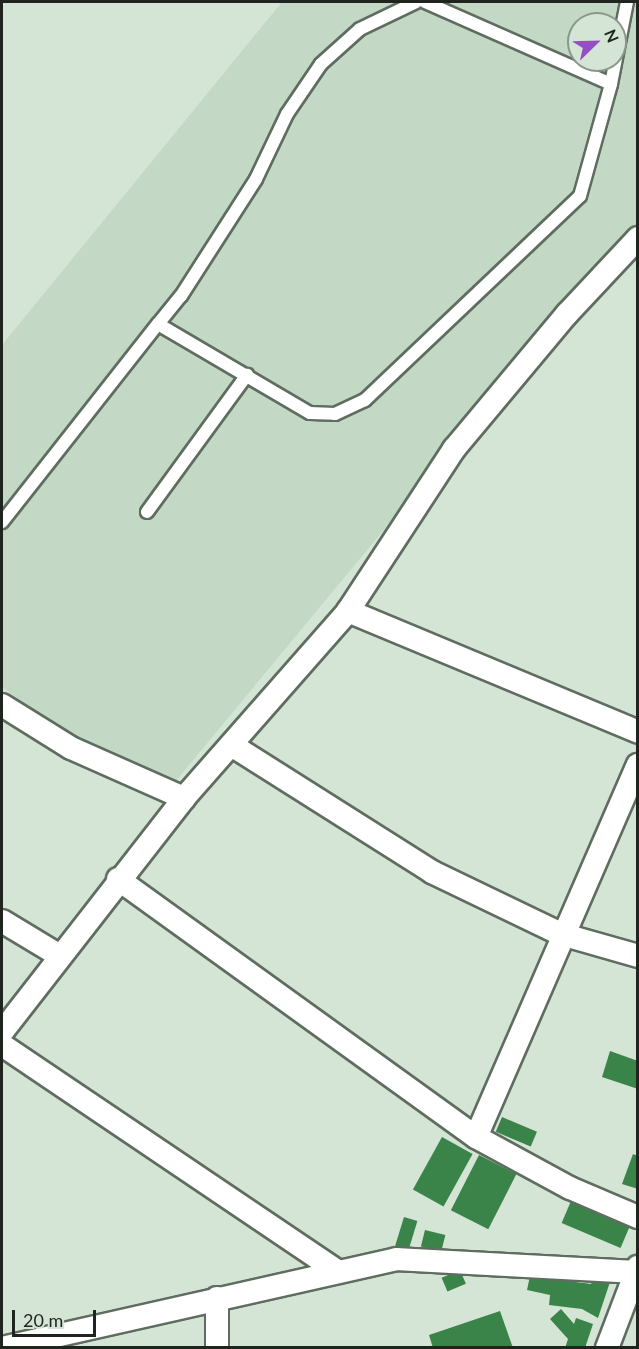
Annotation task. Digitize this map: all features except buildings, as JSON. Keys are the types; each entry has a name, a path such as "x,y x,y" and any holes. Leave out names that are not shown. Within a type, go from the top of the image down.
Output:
{"street":[{"path":"2,1032 118,879 184,798 233,746 348,611 454,449 567,314 638,238"},
{"path":"348,611 638,732"},
{"path":"2,705 70,748 184,798"},
{"path":"233,746 432,872 561,934 638,956"},
{"path":"476,1137 561,934 638,765"},
{"path":"118,879 476,1137 570,1188 638,1217"},
{"path":"2,921 60,956"},
{"path":"2,1045 337,1271"},
{"path":"2,1347 397,1259 636,1269 607,1347"},
{"path":"217,1298 217,1347"}],"lane":[{"path":"2,522 181,296 256,179 287,114 321,64 360,28 416,2"},
{"path":"425,2 611,84"},
{"path":"158,324 310,413 335,414 365,400 580,196 611,84 627,2"},
{"path":"147,512 247,375"}],"shaded area":[{"path":"282,2 637,2 637,224 175,782 66,733 2,687 2,345"}]}
